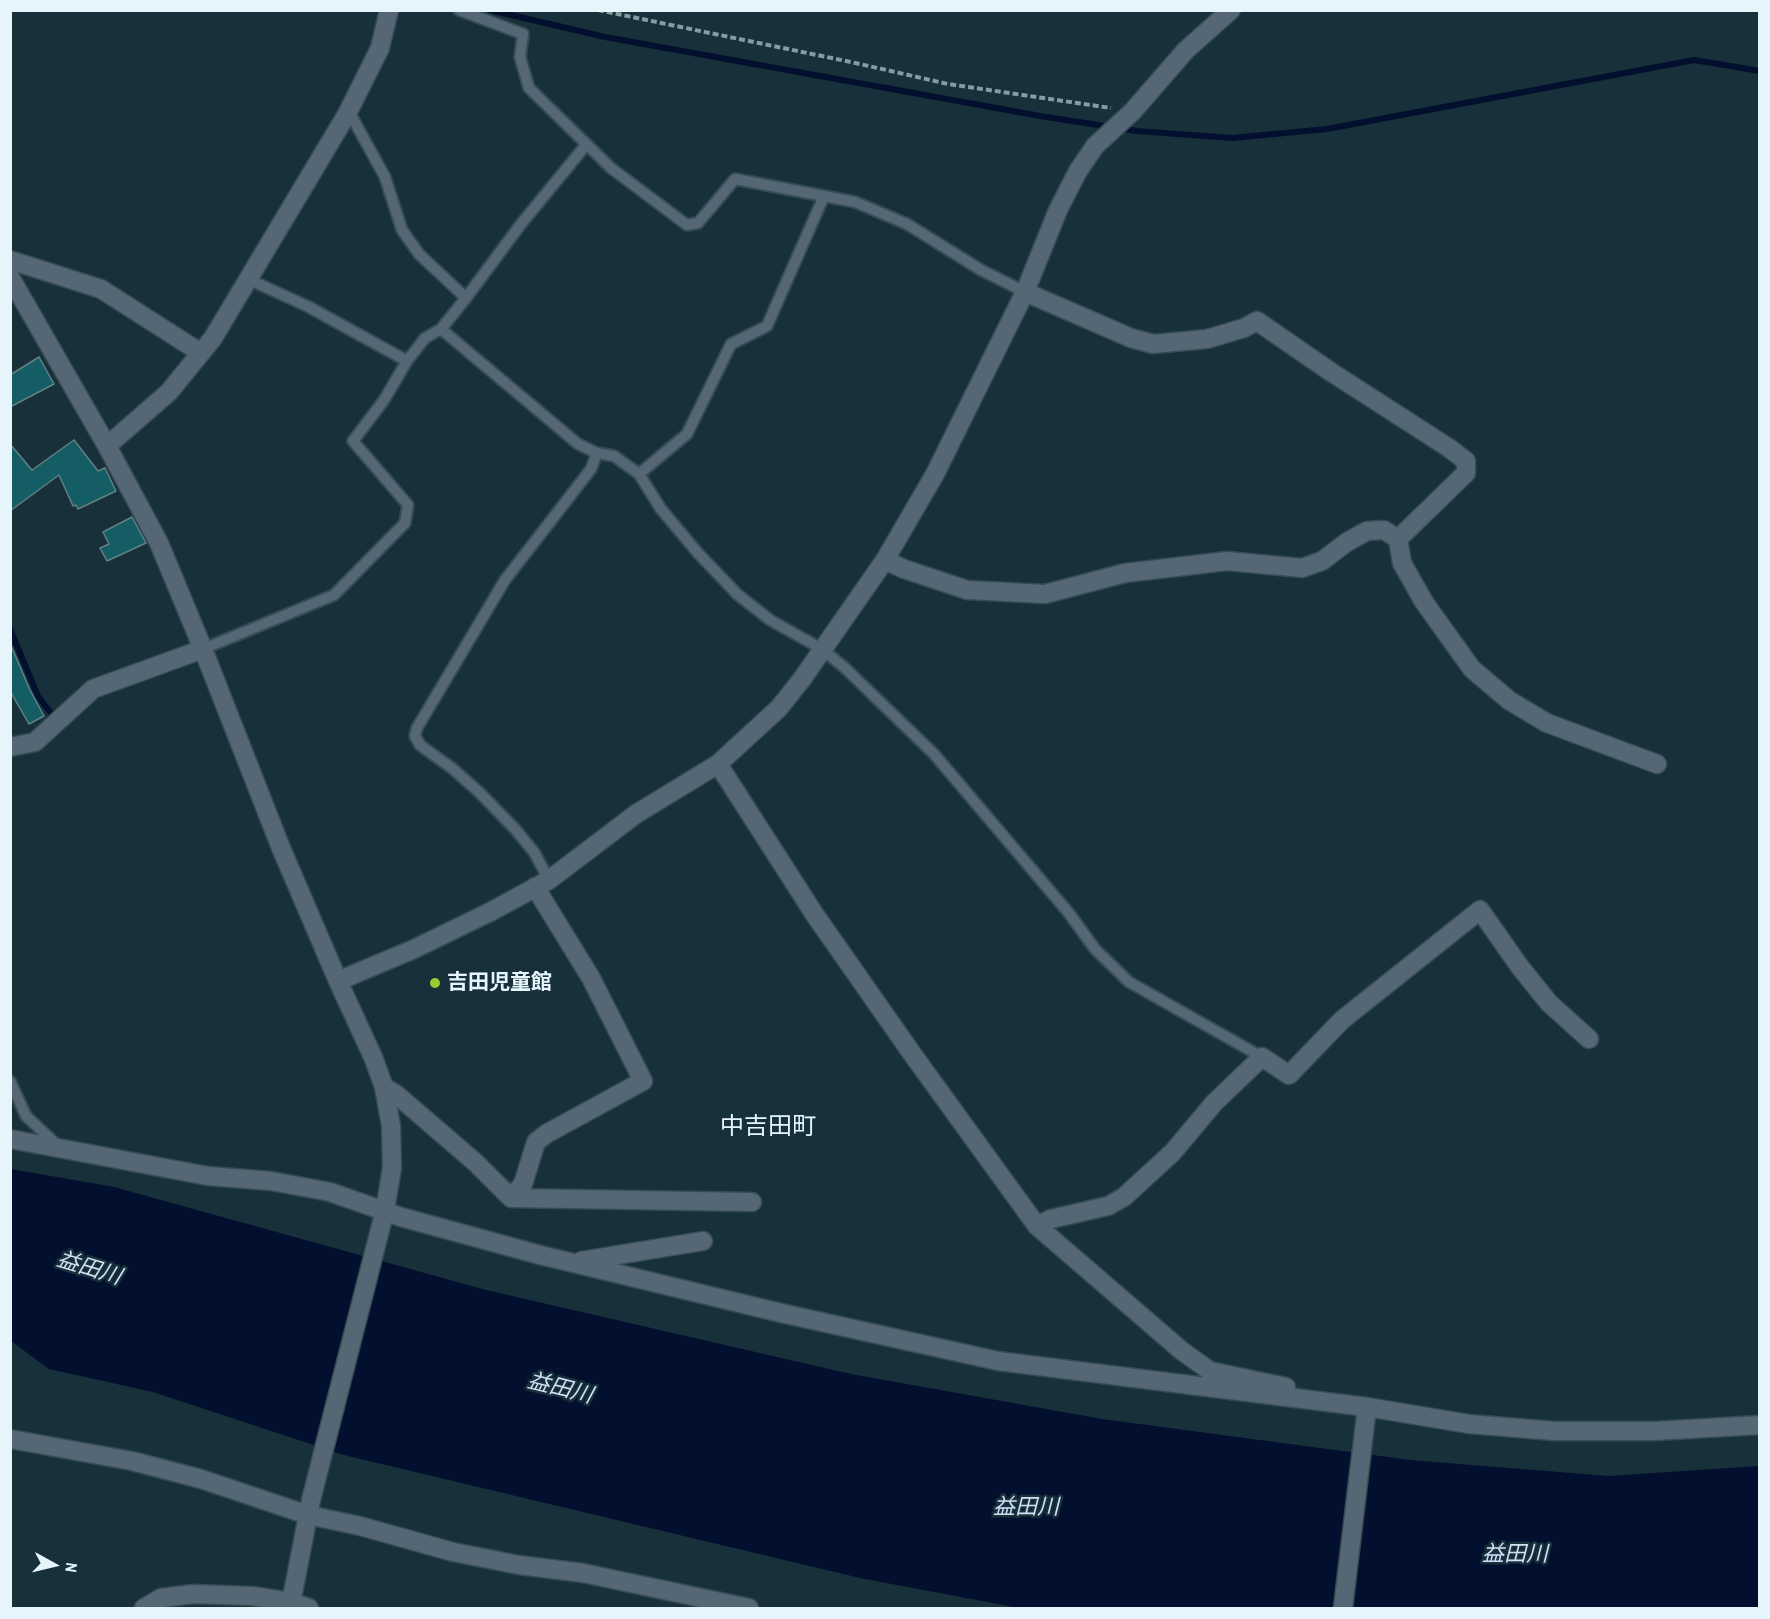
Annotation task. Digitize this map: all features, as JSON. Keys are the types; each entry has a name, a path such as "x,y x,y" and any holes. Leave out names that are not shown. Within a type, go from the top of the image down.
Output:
{"street":[{"path":"107,446 169,392 213,338 347,114 380,48 389,10"},
{"path":"338,981 414,949 481,917 542,884 636,814 717,764 779,708 802,679 885,560 935,474 1025,292 1058,210 1078,171 1095,146 1132,111 1186,50 1231,10"},
{"path":"10,260 101,289 201,353"},
{"path":"10,276 107,446 159,543 281,848 338,981 374,1057 384,1087 391,1126 392,1168 383,1218 309,1508 290,1605"},
{"path":"1025,292 1131,338 1153,344 1207,339 1244,328 1257,321 1467,461 1466,474 1398,539"},
{"path":"885,560 904,569 966,590 1045,594 1125,573 1227,561 1302,568 1322,561 1347,542 1367,531 1384,530 1398,539 1402,563 1424,603 1472,669 1510,701 1547,723 1657,764"},
{"path":"10,747 35,741 93,689 203,649"},
{"path":"717,764 822,924 913,1055 1037,1226 1182,1351 1210,1371 1300,1390 1316,1402"},
{"path":"511,1198 523,1184 536,1142 546,1134 643,1081 542,884"},
{"path":"1037,1226 1051,1219 1108,1206 1124,1197 1173,1152 1214,1103 1262,1058 1288,1076 1342,1020 1480,909 1520,967 1549,1003 1589,1039"},
{"path":"384,1087 397,1095 476,1162 511,1198 752,1202"},
{"path":"10,1139 208,1176 271,1181 318,1190 383,1218 401,1217 571,1263 998,1361 1316,1402 1366,1415 1469,1424 1554,1431 1655,1431 1760,1425"},
{"path":"571,1263 704,1241"},
{"path":"1343,1608 1366,1415"},
{"path":"10,1439 132,1461 309,1508 360,1526 453,1552 519,1565 583,1573 749,1608"},
{"path":"144,1608 161,1598 193,1594 252,1596 309,1608"}],"lane":[{"path":"459,10 523,34 520,57 530,88 611,168 687,225 698,223 735,179 855,202 907,224 981,270 1025,292"},
{"path":"347,114 352,117 385,177 402,230 419,254 466,298"},
{"path":"203,649 334,595 405,523 408,505 353,441 384,400 407,361 425,338 441,329 521,224 586,145"},
{"path":"639,474 687,434 732,344 767,326 824,196"},
{"path":"248,279 309,307 407,361"},
{"path":"441,329 578,444 597,453 614,456 639,474 661,510 737,594 770,620 822,649 845,668 934,754 1068,912 1095,949 1129,982 1262,1058"},
{"path":"542,884 534,852 516,829 460,775 420,745 415,736 505,580 591,469 597,453"},
{"path":"10,1081 26,1116 61,1150"}],"path":[{"path":"598,10 840,59 948,84 1132,111"}],"water":[{"name":"益田川","path":"11,1169 114,1187 486,1290 851,1374 1102,1419 1410,1460 1608,1476 1759,1466 1759,1608 1019,1608 860,1578 344,1455 153,1392 49,1369 11,1341"}],"building":[{"path":"39,357 54,384 10,407 10,375"},
{"path":"74,440 98,471 105,468 116,491 78,509 76,505 73,506 59,475 10,511 10,444 32,470"},
{"path":"132,517 146,543 107,561 100,548 109,544 103,532"},
{"path":"10,643 44,716 29,724 10,691"}],"waterway":[{"path":"490,10 605,37 1046,117 1137,131 1232,138 1327,129 1694,60 1760,71"},
{"path":"10,629 38,696 53,716"}],"place":[{"name":"吉田児童館","path":"435,983"}],"district":[{"name":"中吉田町","path":"768,1128"}]}
